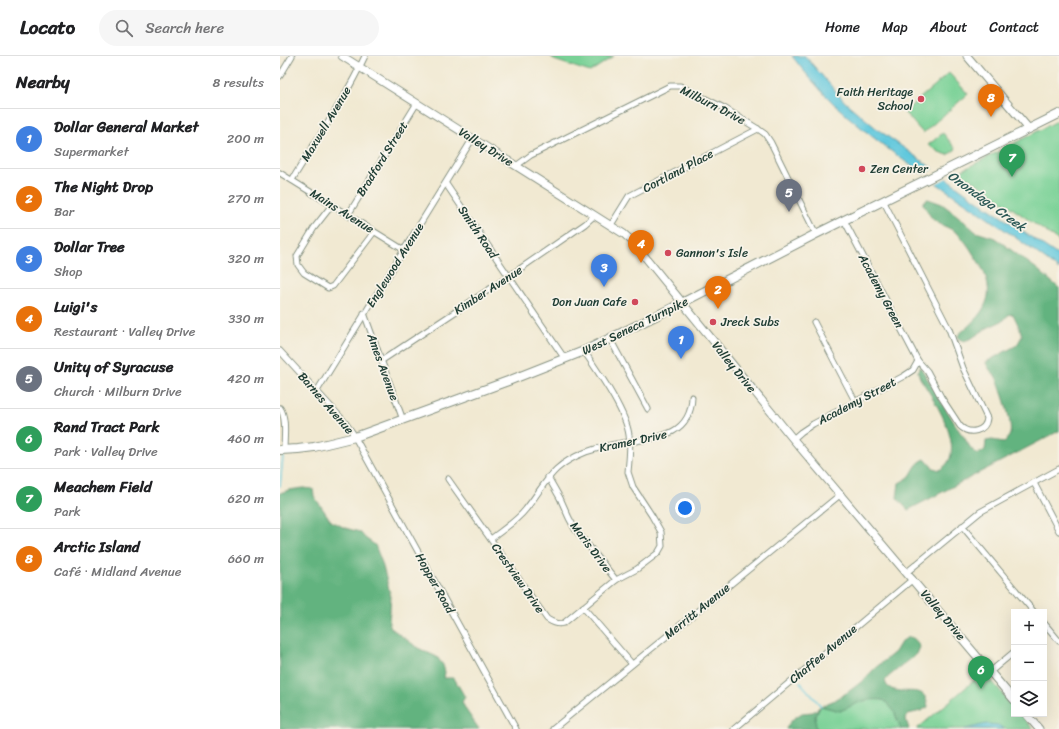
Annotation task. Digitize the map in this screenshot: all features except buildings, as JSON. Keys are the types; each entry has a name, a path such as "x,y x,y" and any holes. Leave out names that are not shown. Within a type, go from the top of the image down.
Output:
{"main road":[{"name":"Valley Drive","path":"342,56 610,225 633,242 794,439 1011,696"},
{"path":"967,56 1029,128"},
{"name":"West Seneca Turnpike","path":"282,450 314,447 355,437 584,351 1059,114"},
{"path":"1029,717 1039,729"}],"street":[{"path":"280,76 292,56"},
{"name":"Maxwell Avenue","path":"292,180 334,113 365,56"},
{"name":"Milburn Drive","path":"516,166 531,155 670,86 680,86 724,108 765,134 771,143 816,234"},
{"name":"Bradford Street","path":"348,215 417,103"},
{"name":"Cortland Place","path":"610,225 629,196 758,129"},
{"name":"Englewood Avenue","path":"316,391 446,184 473,138"},
{"name":"Mains Avenue","path":"280,173 404,250"},
{"name":"Smith Road","path":"446,184 565,359"},
{"name":"Academy Green","path":"844,220 918,361 927,371 941,397 960,426 964,430 971,432 978,431 987,421 987,418 963,368 949,329 884,202"},
{"path":"332,205 314,228 297,256 298,265 305,275 328,288 334,286 374,232"},
{"name":"Kimber Avenue","path":"381,361 508,277 585,224 594,216"},
{"name":"Ames Avenue","path":"364,314 403,420"},
{"path":"814,322 854,401"},
{"path":"610,339 648,409"},
{"name":"Barnes Avenue","path":"280,351 344,421 355,437"},
{"path":"584,351 619,407 625,421 629,434 629,479 661,532 662,546 658,553 637,569 616,580"},
{"name":"Academy Street","path":"794,439 813,424 854,401 904,376 912,370 918,361"},
{"name":"Kramer Drive","path":"491,539 525,510 548,477 561,464 571,458 605,446 656,438 672,432 687,419 692,397"},
{"path":"280,408 283,419 282,450"},
{"name":"Hopper Road","path":"355,437 516,729"},
{"path":"907,572 980,512 1059,469"},
{"name":"Maris Drive","path":"548,477 575,529 616,580 583,607"},
{"name":"Crestview Drive","path":"448,479 546,618 554,623 564,623 583,607"},
{"path":"1034,483 1059,531"},
{"name":"Merritt Avenue","path":"553,729 841,494"},
{"path":"962,526 1031,609"},
{"name":"Chaffee Avenue","path":"734,729 913,579"},
{"path":"583,607 632,664"},
{"path":"1047,627 1059,641"},
{"path":"990,672 1011,654"}],"green space":[{"path":"551,56 614,56 590,72 554,60"},
{"path":"949,73 968,94 923,133 904,112"},
{"path":"1059,120 1059,241 973,181 957,173"},
{"path":"943,133 956,149 948,155 939,152 928,145"},
{"path":"928,199 942,204 976,232 995,238 1037,269 1059,288 1059,431 908,510 897,498 899,483 910,476 918,464 925,459 932,467 939,470 948,462 951,452 950,439 946,426 933,399 920,378 918,372 919,367 970,447 978,454 985,450 986,441 992,440 1004,442 1010,435 1010,422 1001,389 996,377 986,362 1017,345 1022,336 1013,314 1008,315 1004,320 987,328 972,338 964,341 959,339 958,335 978,317 984,308 987,299 987,279 982,268 962,238 955,231 933,220 923,204 923,202"},
{"path":"303,488 313,489 314,496 331,521 345,528 360,532 365,538 375,545 382,563 391,597 389,622 391,628 418,648 437,657 443,665 445,672 444,678 454,678 465,697 462,702 479,729 280,729 280,493"},
{"path":"908,637 917,642 920,647 917,654 885,681 887,686 893,690 921,693 927,700 928,707 921,711 908,714 906,719 909,729 901,729 894,711 884,700 866,700 840,711 821,706 835,700 865,679 874,669 895,652 901,642"},
{"path":"984,672 1011,704 1011,717 1023,717 1033,729 917,729"},
{"path":"872,699 884,700 894,711 901,729 807,729 821,706 840,711 861,701"},
{"path":"821,706 815,715 816,729 786,729 793,719 802,713 813,712"}],"water":[{"path":"792,56 805,56 845,102 876,128 975,199 1059,256 1059,270 888,149 860,127 828,98"},
{"path":"987,724 998,725 1004,729 965,729"}],"pier":[{"path":"936,168 949,177 935,184 921,175"}],"waterway":[{"path":"280,486 283,456"},
{"path":"800,682 821,706"}],"place":[{"name":"Faith Heritage School","path":"921,99"},
{"name":"Arctic Island","path":"991,117"},
{"name":"Zen Center","path":"862,169"},
{"name":"Meachem Field","path":"1012,177"},
{"name":"Unity of Syracuse","path":"789,212"},
{"name":"Gannon's Isle","path":"668,253"},
{"name":"Luigi's","path":"641,263"},
{"name":"Dollar Tree","path":"604,287"},
{"name":"Don Juan Cafe","path":"635,302"},
{"name":"The Night Drop","path":"718,309"},
{"name":"Jreck Subs","path":"713,322"},
{"name":"Dollar General Market","path":"681,359"},
{"name":"Rand Tract Park","path":"981,689"}],"water label":[{"name":"Onondaga Creek","path":"987,201"}]}
